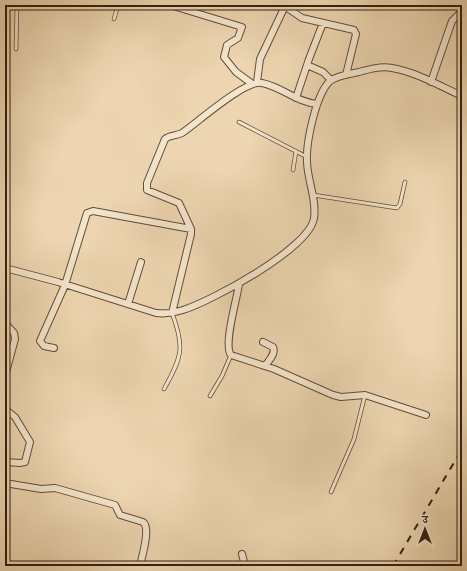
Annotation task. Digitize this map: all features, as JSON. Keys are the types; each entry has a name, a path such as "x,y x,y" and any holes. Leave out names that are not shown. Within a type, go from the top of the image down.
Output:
{"street":[{"path":"5,7 13,5"},
{"path":"170,5 242,27 238,38 227,45 224,57 236,72 254,83 271,86 296,98 317,104"},
{"path":"172,313 191,238 191,229 179,203 147,190 147,183 162,143 168,137 181,133 254,83 260,59 284,6 296,15 354,30 356,34 346,75"},
{"path":"431,82 451,25 462,11"},
{"path":"296,98 323,22"},
{"path":"307,65 323,72 331,80"},
{"path":"5,268 65,284 156,313 172,313 202,303 240,284 298,242 307,233 314,219 307,157 317,104 322,92 331,80 346,75 384,67 405,71 462,96"},
{"path":"54,348 44,346 40,341 65,284 85,215 89,211 191,229"},
{"path":"128,304 141,262"},
{"path":"240,284 228,341 229,352 231,355 265,366 333,395 341,397 365,395 426,415"},
{"path":"5,323 14,333 15,339 5,376"},
{"path":"263,342 273,347 274,350 274,354 265,366"},
{"path":"5,409 15,417 30,442 25,462 20,464 5,462"},
{"path":"5,482 41,489 55,488 93,498 115,505 120,516 143,522 147,530 140,566"},
{"path":"242,554 245,566"}],"lane":[{"path":"16,49 17,5"},
{"path":"114,19 118,5"},
{"path":"239,122 307,157"},
{"path":"293,170 296,151"},
{"path":"312,194 397,208 400,204 405,182"},
{"path":"164,389 175,367 181,343 179,332 172,313"},
{"path":"210,396 222,376 231,355"},
{"path":"331,492 354,439 365,395"}],"railway":[{"path":"393,566 462,449"}]}
